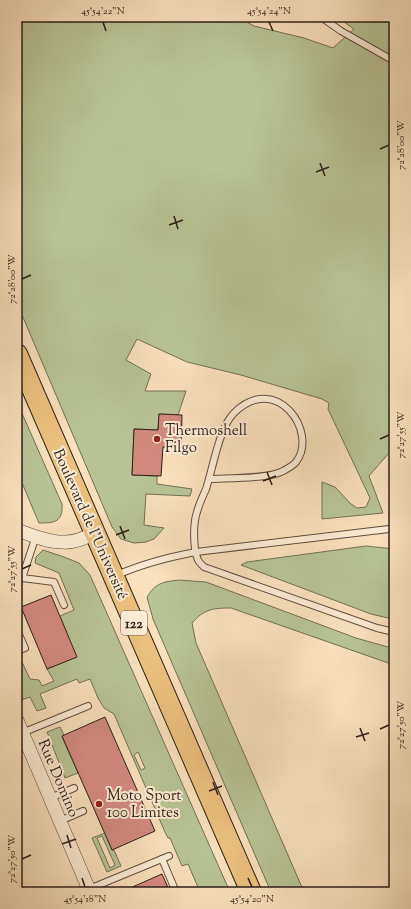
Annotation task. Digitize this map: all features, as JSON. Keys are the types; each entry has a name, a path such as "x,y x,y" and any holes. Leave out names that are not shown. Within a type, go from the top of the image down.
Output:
{"main road":[{"name":"Boulevard de l'Université","path":"17,354 251,892"}],"street":[{"path":"17,530 62,542 81,539 95,533"},
{"name":"Rue Domino","path":"18,724 90,891"}],"lane":[{"path":"321,17 341,31 394,61"},
{"path":"209,480 267,476 280,472 296,462 301,452 302,440 299,427 293,414 283,403 271,399 257,398 245,404 234,413 225,426 209,480 196,513 194,537 198,560 204,566 377,628 394,632"},
{"path":"114,576 153,562 196,552 394,529"},
{"path":"36,536 19,579 54,582 64,605"},
{"path":"17,630 24,648 17,651"},
{"path":"18,724 88,706"},
{"path":"50,798 74,788"},
{"path":"60,821 83,811"},
{"path":"90,891 169,856"},
{"path":"162,859 176,892"}],"green space":[{"path":"23,17 238,17 254,26 304,38 333,48 354,29 337,17 394,17 394,460 389,453 369,476 383,513 322,519 322,482 335,487 351,504 357,508 366,507 370,498 328,409 329,403 322,399 241,375 187,362 137,339 126,360 151,374 145,391 186,391 178,415 159,414 158,430 134,429 132,475 157,476 157,484 192,489 190,496 146,494 144,525 164,528 154,539 146,542 134,543 121,539 112,527 17,303 17,32"},
{"path":"17,402 62,504 61,515 54,522 39,523 17,471"},
{"path":"366,546 394,549 394,617 388,618 371,614 241,565 247,562"},
{"path":"43,550 64,557 79,563 90,575 230,892 200,892 188,864 182,866 170,838 168,838 165,832 114,714 104,708 90,679 79,683 77,679 40,694 46,708 37,711 30,697 21,700 18,695 17,659 20,658 30,679 39,680 42,686 54,681 47,669 76,657 60,616 74,610 59,573 35,563 36,557","holes":["138,752 145,768 141,770 134,755"]},
{"path":"179,580 206,582 356,638 388,647 394,646 394,665 231,608 209,610 196,618 192,623 196,643 304,892 271,892 153,619 147,597 153,589 160,584"},
{"path":"60,727 64,735 62,737 78,773 65,778 47,732"},
{"path":"105,833 121,866 107,872 92,838","holes":["102,836 115,865 110,868 97,838"]}],"building":[{"name":"Thermoshell Filgo","path":"159,414 182,415 181,448 163,447 161,476 132,475 134,429 158,430"},
{"path":"51,595 77,657 47,669 21,607"},
{"path":"105,717 155,831 112,850 62,736"},
{"path":"162,874 170,892 121,892"}],"place":[{"name":"Thermoshell Filgo","path":"157,439"},
{"name":"Moto Sport 100 Limites","path":"99,804"}]}
